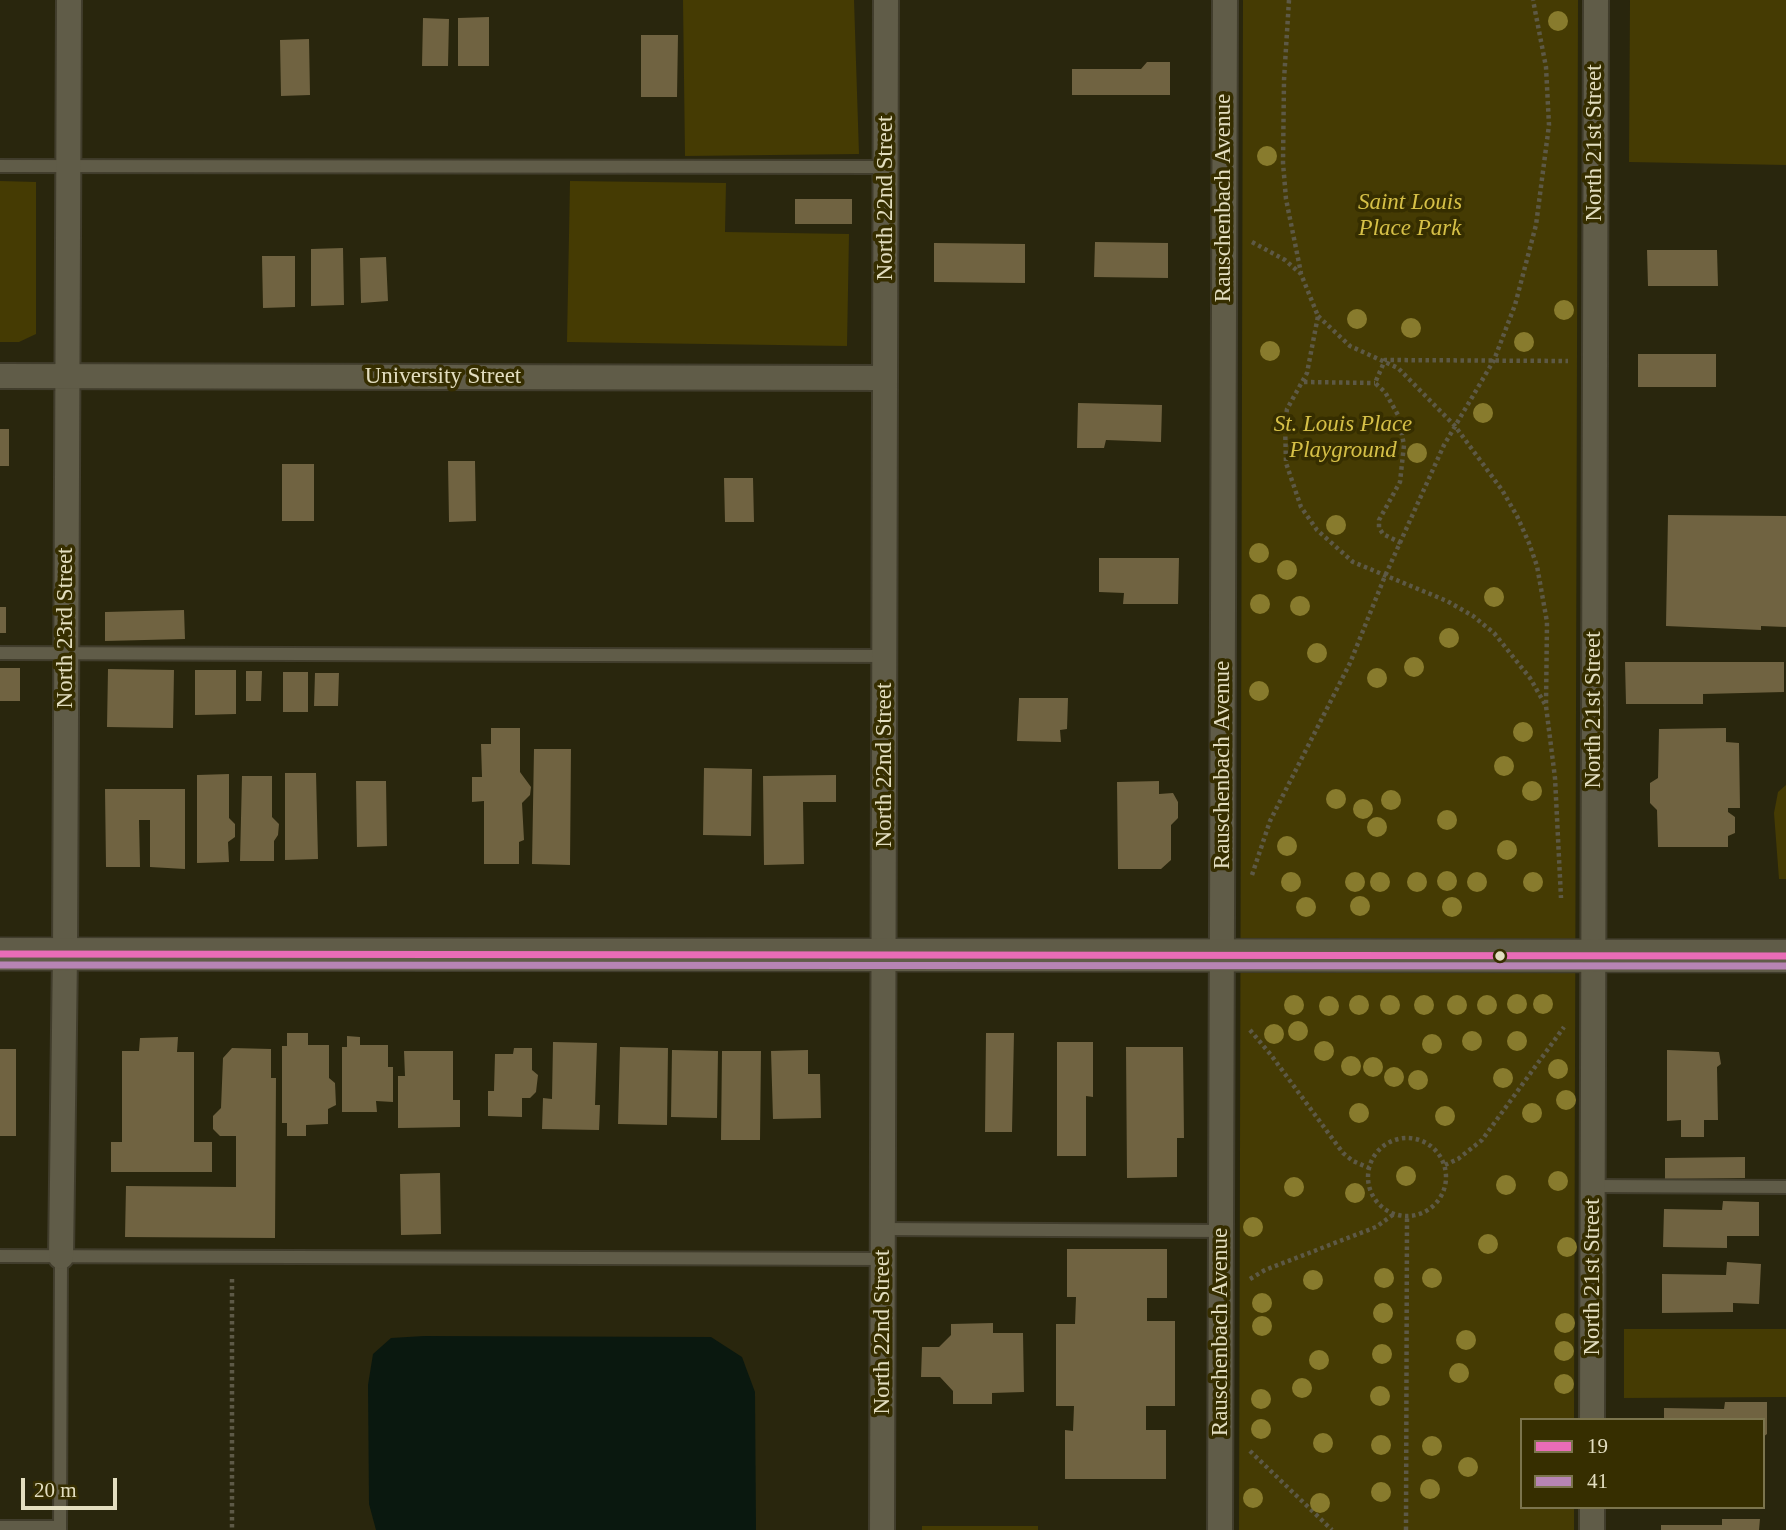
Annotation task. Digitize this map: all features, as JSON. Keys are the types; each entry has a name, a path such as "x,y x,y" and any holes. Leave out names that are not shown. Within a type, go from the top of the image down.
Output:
{"street":[{"name":"North 23rd Street","path":"61,1257 69,0"},
{"name":"North 22nd Street","path":"882,1530 886,0"},
{"name":"Rauschenbach Avenue","path":"1220,1530 1225,0"},
{"name":"North 21st Street","path":"1592,1418 1596,0"},
{"name":"University Street","path":"0,376 885,378"},
{"path":"0,954 1786,956"},
{"path":"1592,1509 1592,1530"}],"lane":[{"path":"0,166 886,167"},
{"path":"0,653 885,656"},
{"path":"1593,1186 1786,1187"},
{"path":"883,1229 1221,1231"},
{"path":"0,1256 883,1259"},
{"path":"0,1527 60,1528 61,1257"}],"path":[{"path":"1289,0 1284,79 1283,163 1286,199 1301,274 1318,316 1350,346 1369,356 1385,360 1578,361"},
{"path":"1251,885 1270,821 1350,663 1385,576 1444,445 1494,360 1526,265 1536,225 1549,125 1546,67 1533,0"},
{"path":"1248,240 1284,260 1301,274"},
{"path":"1318,316 1313,350 1304,382 1287,410 1284,441 1286,463 1301,507 1317,530 1353,562 1447,601 1473,616 1494,633 1530,678 1546,706"},
{"path":"1375,383 1385,360"},
{"path":"1385,360 1412,379 1455,426 1502,490 1517,516 1537,566 1547,622 1546,706 1555,778 1561,898"},
{"path":"1304,382 1375,383 1385,392 1398,415 1404,445 1400,482 1379,520 1379,528 1383,534 1401,543"},
{"path":"1445,1165 1458,1159 1482,1140 1566,1023"},
{"path":"1246,1024 1343,1153 1369,1168"},
{"path":"1419,1139 1439,1154 1445,1165 1446,1177 1439,1200 1430,1209 1419,1214 1394,1214 1376,1200 1370,1190 1369,1168 1374,1155 1394,1140 1419,1139"},
{"path":"1247,1288 1248,1281 1254,1275 1376,1227 1394,1214"},
{"path":"1406,1215 1406,1530"},
{"path":"232,1276 232,1530"},
{"path":"1248,1448 1252,1456 1332,1530"}],"green space":[{"path":"683,0 854,0 859,154 685,156"},
{"name":"Saint Louis Place Park","path":"1243,0 1578,0 1574,1418 1520,1418 1520,1509 1574,1509 1574,1530 1239,1530"},
{"path":"1630,0 1786,0 1786,165 1629,162"},
{"path":"0,181 36,182 36,334 19,342 0,342"},
{"path":"570,181 726,183 725,232 849,234 847,346 567,342"},
{"path":"1786,785 1786,879 1779,879 1774,813 1778,792"},
{"path":"1624,1329 1786,1329 1786,1397 1624,1398"},
{"path":"922,1526 1038,1526 1038,1530 922,1530"}],"shaded area":[{"path":"711,1337 742,1357 755,1392 756,1530 376,1530 369,1504 368,1385 373,1354 391,1338"}],"building":[{"path":"489,17 489,66 458,66 458,18"},
{"path":"423,18 449,19 448,66 422,66"},
{"path":"641,35 678,35 677,97 641,97"},
{"path":"309,39 310,95 281,96 280,40"},
{"path":"1147,62 1170,62 1170,95 1072,95 1072,69 1141,69"},
{"path":"795,199 852,199 852,224 795,224"},
{"path":"1095,242 1168,243 1168,278 1094,277"},
{"path":"934,243 1025,244 1025,283 934,282"},
{"path":"343,248 344,305 311,306 311,249"},
{"path":"1647,250 1717,250 1718,286 1648,286"},
{"path":"262,256 295,256 295,307 263,308"},
{"path":"386,257 388,301 361,303 360,258"},
{"path":"1638,354 1716,354 1716,387 1638,387"},
{"path":"1078,403 1162,405 1161,442 1106,440 1104,448 1077,448"},
{"path":"0,429 9,429 9,466 0,466"},
{"path":"448,461 475,461 476,521 449,522"},
{"path":"282,464 314,464 314,521 282,521"},
{"path":"724,478 753,478 754,522 725,522"},
{"path":"1668,515 1786,516 1786,627 1761,626 1761,630 1666,626"},
{"path":"1099,558 1179,558 1178,604 1123,604 1124,593 1099,592"},
{"path":"0,607 6,607 6,633 0,633"},
{"path":"184,610 185,639 105,641 105,612"},
{"path":"1625,662 1784,662 1784,692 1703,694 1703,704 1626,704"},
{"path":"0,668 20,668 20,701 0,701"},
{"path":"108,669 174,670 173,728 107,727"},
{"path":"195,670 236,670 236,714 195,715"},
{"path":"246,671 262,671 261,701 246,701"},
{"path":"283,672 308,672 308,712 283,712"},
{"path":"315,673 339,673 338,706 314,706"},
{"path":"1019,698 1068,698 1067,729 1060,730 1061,742 1017,741"},
{"path":"491,728 520,728 520,772 531,787 530,795 522,803 524,840 519,842 519,864 484,864 484,801 472,802 472,777 482,777 481,744 491,744"},
{"path":"1726,728 1726,742 1739,743 1740,808 1728,808 1728,812 1735,817 1735,833 1728,836 1728,847 1658,847 1657,810 1650,803 1650,783 1658,778 1659,729"},
{"path":"534,749 571,749 570,865 532,864"},
{"path":"704,768 752,769 751,836 703,835"},
{"path":"285,773 316,773 318,859 285,860"},
{"path":"229,774 229,818 235,824 235,837 228,842 229,862 197,863 197,775"},
{"path":"836,775 836,802 803,802 804,864 764,865 763,776"},
{"path":"242,776 272,776 272,817 279,824 278,835 274,841 274,861 240,861"},
{"path":"356,781 386,781 387,846 357,847"},
{"path":"1159,781 1159,794 1173,793 1178,802 1178,818 1171,825 1171,860 1161,869 1118,869 1117,782"},
{"path":"105,789 185,789 185,869 150,867 150,820 139,820 140,867 106,867"},
{"path":"287,1033 308,1033 308,1045 329,1045 329,1078 335,1083 336,1105 328,1109 328,1124 306,1125 306,1136 287,1136 287,1123 282,1123 282,1046 287,1046"},
{"path":"986,1033 1014,1033 1012,1132 985,1132"},
{"path":"347,1036 360,1037 360,1045 388,1045 388,1067 393,1067 393,1102 376,1101 377,1112 342,1112 342,1047 347,1047"},
{"path":"178,1037 177,1052 194,1052 194,1142 212,1142 212,1172 111,1172 111,1142 122,1142 122,1051 139,1051 140,1038"},
{"path":"553,1042 597,1043 595,1105 600,1105 599,1130 542,1129 543,1098 552,1099"},
{"path":"1057,1042 1093,1042 1093,1097 1086,1096 1086,1156 1057,1156"},
{"path":"620,1047 668,1048 667,1125 618,1124"},
{"path":"1126,1047 1183,1047 1184,1138 1177,1138 1177,1177 1127,1178"},
{"path":"232,1048 271,1049 271,1078 276,1078 275,1238 125,1237 126,1186 236,1187 236,1136 220,1136 213,1129 213,1116 221,1108 223,1058"},
{"path":"514,1048 532,1048 532,1070 538,1075 536,1092 530,1098 522,1098 522,1117 488,1116 488,1091 494,1091 495,1054 513,1054"},
{"path":"0,1049 16,1049 16,1136 0,1136"},
{"path":"672,1050 718,1051 717,1118 671,1117"},
{"path":"808,1050 808,1074 820,1074 821,1118 773,1119 771,1051"},
{"path":"1667,1050 1719,1052 1721,1064 1717,1067 1718,1120 1704,1120 1704,1137 1681,1137 1681,1120 1667,1121"},
{"path":"404,1051 453,1051 453,1100 460,1100 460,1127 398,1128 398,1076 405,1076"},
{"path":"722,1051 761,1051 760,1140 721,1140"},
{"path":"1745,1157 1745,1178 1665,1179 1665,1158"},
{"path":"440,1173 441,1234 401,1235 400,1174"},
{"path":"1723,1201 1759,1202 1759,1236 1727,1236 1727,1248 1663,1247 1664,1209 1722,1210"},
{"path":"1067,1249 1167,1249 1167,1298 1147,1298 1147,1321 1175,1321 1175,1406 1146,1406 1146,1430 1166,1430 1166,1479 1065,1479 1065,1430 1073,1431 1074,1406 1056,1406 1056,1324 1075,1324 1076,1297 1067,1297"},
{"path":"1727,1262 1761,1264 1759,1304 1733,1303 1733,1312 1662,1313 1662,1274 1726,1275"},
{"path":"993,1323 993,1333 1023,1333 1024,1392 992,1393 992,1404 953,1404 953,1391 940,1377 921,1377 922,1347 939,1347 951,1335 951,1324"},
{"path":"1725,1402 1767,1402 1767,1434 1765,1436 1765,1418 1664,1418 1664,1408 1724,1409"},
{"path":"1722,1519 1760,1519 1759,1530 1661,1530 1661,1525 1722,1525"}],"transit line":[{"name":"19","path":"0,954 1786,956"},
{"name":"41","path":"0,965 1786,966"}],"park label":[{"name":"St. Louis Place Playground","path":"1343,438"}]}
